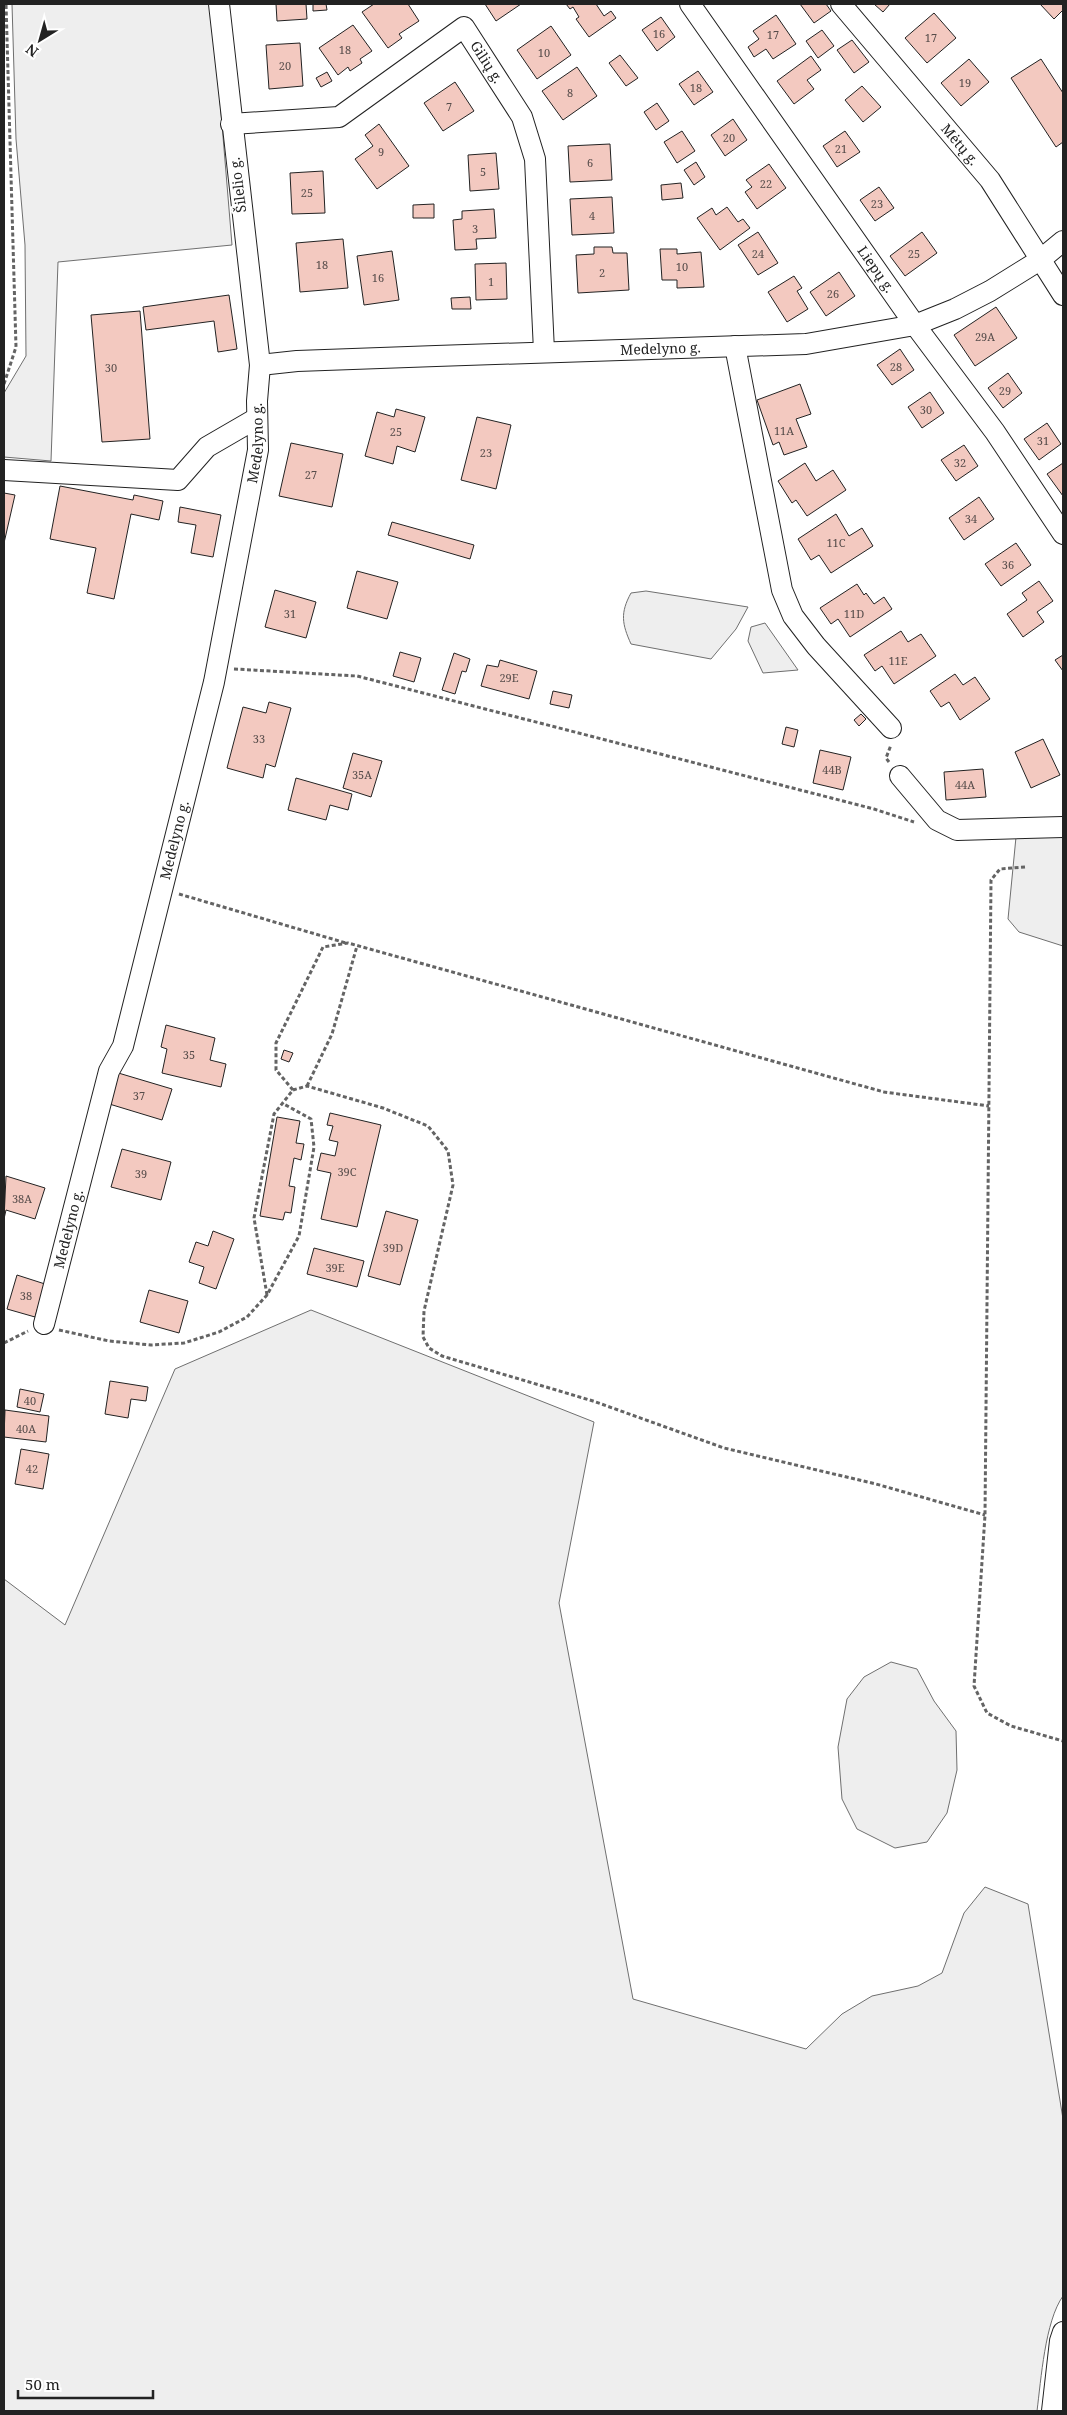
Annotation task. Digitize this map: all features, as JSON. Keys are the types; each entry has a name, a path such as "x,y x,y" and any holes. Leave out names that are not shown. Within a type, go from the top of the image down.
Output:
{"street":[{"name":"Šilelio g.","path":"219,4 231,124 260,365"},
{"name":"Liepų g.","path":"690,4 915,325 995,432 1063,534"},
{"name":"Mėtų g.","path":"841,4 990,180 1063,295"},
{"name":"Gilių g.","path":"231,124 339,117 464,27 522,117 535,159 544,352"},
{"name":"Medelyno g.","path":"44,1324 109,1071 123,1046 217,668 258,450 260,365 297,361 806,344 915,325 955,309 990,292 1040,260 1063,241"},
{"path":"735,346 782,590 793,616 816,646 892,728"},
{"path":"4,470 178,480 207,447 258,418"},
{"path":"900,776 937,820 957,830 1063,826"},
{"path":"1052,2411 1060,2341 1063,2332"}],"path":[{"path":"4,384 16,347 6,4"},
{"path":"217,668 287,674 358,676 874,809 916,823"},
{"path":"892,728 895,734 886,758 900,776"},
{"path":"1025,867 1000,869 991,880 985,1515 974,1686 987,1713 1011,1726 1063,1741"},
{"path":"162,889 357,946 884,1092 988,1106"},
{"path":"293,1090 276,1070 276,1044 322,947 348,943 357,946"},
{"path":"307,1086 332,1034 357,946"},
{"path":"267,1294 254,1218 274,1114 293,1090 307,1086 383,1108 428,1126 448,1151 453,1186 424,1311 423,1336 429,1348 442,1356 593,1401 724,1448 876,1484 985,1515"},
{"path":"4,1342 44,1324 65,1332 109,1341 151,1345 184,1343 219,1332 247,1316 267,1294 298,1236 314,1147 311,1119 282,1103"}],"shaded area":[{"path":"12,4 212,4 232,245 58,262 51,461 4,457 4,393 26,356 25,245 16,139"},
{"path":"646,591 748,607 736,629 711,659 631,644 624,624 625,607 631,593"},
{"path":"765,623 798,670 763,673 748,641 751,627"},
{"path":"1063,836 1063,946 1019,932 1008,919 1016,837"},
{"path":"311,1310 594,1422 559,1603 633,1999 806,2049 842,2014 872,1996 918,1986 942,1973 964,1913 985,1887 1028,1904 1063,2119 1063,2296 1052,2320 1048,2335 1037,2411 4,2411 4,1579 65,1625 175,1369"},
{"path":"891,1662 917,1669 934,1701 956,1731 957,1770 947,1813 927,1842 895,1848 857,1829 842,1799 838,1747 847,1699 864,1677"}],"building":[{"path":"276,4 306,4 307,19 277,21"},
{"path":"313,4 326,4 327,10 313,11"},
{"path":"374,4 408,4 419,21 399,34 402,38 388,48 362,12"},
{"path":"485,4 521,4 496,21"},
{"path":"566,4 596,4 604,16 611,11 616,18 589,37 576,19 579,17 573,7 570,9"},
{"path":"800,4 826,4 831,11 814,23"},
{"path":"874,4 890,4 883,12"},
{"path":"1040,4 1063,4 1063,10 1054,19"},
{"path":"934,13 956,38 927,63 905,38"},
{"path":"776,15 796,44 773,59 766,49 754,57 748,47 759,39 753,31"},
{"path":"661,17 675,37 657,51 642,30"},
{"path":"353,25 372,51 360,59 362,63 350,71 348,67 338,75 319,48"},
{"path":"551,26 571,55 537,79 517,50"},
{"path":"822,30 834,46 818,58 806,41"},
{"path":"852,40 869,62 854,73 837,50"},
{"path":"300,43 303,86 269,89 266,45"},
{"path":"620,55 638,78 626,86 609,63"},
{"path":"811,56 821,70 807,80 814,89 794,104 777,81"},
{"path":"969,59 989,82 961,106 941,83"},
{"path":"1041,59 1063,93 1063,142 1056,147 1011,78"},
{"path":"577,67 597,96 563,120 542,91"},
{"path":"698,71 713,92 694,105 679,84"},
{"path":"327,72 332,81 321,87 316,78"},
{"path":"455,82 474,111 443,131 424,103"},
{"path":"862,86 881,107 863,122 845,100"},
{"path":"657,103 669,121 656,130 644,112"},
{"path":"733,119 747,140 725,156 711,135"},
{"path":"379,124 409,166 377,189 355,159 373,146 365,135"},
{"path":"682,131 695,151 677,163 664,142"},
{"path":"845,131 860,152 837,167 823,146"},
{"path":"610,144 612,180 570,182 568,146"},
{"path":"496,153 499,189 470,191 468,155"},
{"path":"696,162 705,177 694,185 684,170"},
{"path":"769,164 786,188 757,209 745,192 752,187 746,180"},
{"path":"323,171 325,213 292,214 290,173"},
{"path":"681,183 683,198 662,200 661,185"},
{"path":"879,187 894,208 875,221 860,200"},
{"path":"612,197 614,233 572,235 570,199"},
{"path":"434,204 434,218 413,218 413,205"},
{"path":"727,207 738,222 743,219 750,228 720,250 697,218 712,208 716,215"},
{"path":"494,209 496,238 476,239 477,249 455,250 453,220 462,219 462,211"},
{"path":"758,232 778,263 758,275 738,245"},
{"path":"922,232 937,253 905,276 890,256"},
{"path":"343,239 348,288 300,292 296,243"},
{"path":"594,247 612,247 613,253 627,253 629,290 578,293 576,255 594,254"},
{"path":"660,249 677,249 677,254 701,252 704,287 677,288 677,280 662,280"},
{"path":"392,251 399,300 364,305 357,256"},
{"path":"506,263 507,299 476,300 475,264"},
{"path":"839,272 855,296 826,316 810,292"},
{"path":"794,276 802,288 797,291 808,309 787,322 768,292"},
{"path":"229,295 237,349 218,352 214,321 146,330 143,307"},
{"path":"470,297 471,309 452,309 451,298"},
{"path":"996,307 1017,338 975,366 954,335"},
{"path":"140,311 150,439 102,442 91,315"},
{"path":"900,349 914,370 892,385 877,365"},
{"path":"1008,373 1022,393 1003,408 988,388"},
{"path":"800,384 811,414 796,419 807,447 784,455 779,442 773,445 757,400"},
{"path":"930,392 944,413 922,428 908,407"},
{"path":"396,409 425,417 415,452 397,446 393,464 365,456 377,412 394,417"},
{"path":"477,417 511,425 496,489 461,480"},
{"path":"1047,423 1061,444 1039,460 1024,439"},
{"path":"291,443 343,454 332,507 279,496"},
{"path":"964,445 978,466 956,481 941,460"},
{"path":"805,463 816,481 833,470 846,490 807,516 796,500 792,503 778,481"},
{"path":"1063,463 1063,496 1047,474"},
{"path":"60,486 133,500 134,495 163,501 159,520 131,514 114,599 87,593 96,548 50,539"},
{"path":"4,493 15,495 4,543"},
{"path":"979,497 994,519 964,540 949,518"},
{"path":"180,507 221,515 213,557 191,553 196,525 178,522"},
{"path":"836,514 849,536 862,528 873,546 831,573 819,555 811,560 798,539"},
{"path":"392,522 474,545 470,559 388,535"},
{"path":"1016,543 1031,565 1001,586 985,564"},
{"path":"357,571 398,582 387,619 347,608"},
{"path":"1039,581 1053,601 1037,612 1044,622 1023,637 1007,614 1027,600 1022,593"},
{"path":"857,584 864,595 866,593 874,604 884,597 892,609 850,637 838,619 831,624 820,608"},
{"path":"275,590 316,602 306,638 265,627"},
{"path":"901,631 908,642 921,634 936,656 894,684 882,666 875,671 864,655"},
{"path":"400,652 421,658 414,682 393,676"},
{"path":"454,653 470,659 466,672 462,671 455,694 442,690"},
{"path":"1063,655 1063,671 1055,660"},
{"path":"500,660 537,671 529,699 481,686 487,665 498,667"},
{"path":"955,674 963,685 975,677 990,699 960,720 949,702 941,707 930,691"},
{"path":"553,691 572,695 569,708 550,704"},
{"path":"269,702 291,708 275,767 266,764 263,778 227,768 243,707 266,713"},
{"path":"861,714 866,719 859,726 854,720"},
{"path":"786,727 798,730 794,747 782,744"},
{"path":"1043,739 1060,775 1031,788 1015,752"},
{"path":"820,750 851,757 843,790 813,783"},
{"path":"353,753 382,761 371,797 343,788"},
{"path":"983,769 986,797 946,800 944,772"},
{"path":"296,778 352,794 348,810 330,805 326,820 288,810"},
{"path":"166,1025 215,1038 210,1060 226,1064 221,1087 162,1073 167,1049 161,1047"},
{"path":"284,1050 293,1053 289,1062 281,1059"},
{"path":"115,1072 172,1089 162,1120 106,1103"},
{"path":"330,1113 381,1125 357,1227 321,1219 331,1173 317,1170 321,1153 335,1156 338,1142 329,1140 333,1126 327,1125"},
{"path":"277,1117 300,1121 296,1143 304,1144 301,1160 294,1158 289,1186 295,1187 291,1213 285,1212 283,1220 260,1216"},
{"path":"122,1149 171,1162 161,1200 111,1187"},
{"path":"6,1176 45,1188 35,1219 6,1210 4,1219"},
{"path":"386,1211 418,1220 400,1285 368,1276"},
{"path":"213,1231 234,1239 216,1289 199,1283 204,1267 189,1262 196,1242 208,1246"},
{"path":"314,1248 364,1261 357,1287 307,1274"},
{"path":"17,1275 45,1284 35,1317 7,1309"},
{"path":"149,1290 188,1301 179,1333 140,1322"},
{"path":"110,1381 148,1387 146,1401 131,1399 128,1418 105,1414"},
{"path":"20,1389 44,1394 40,1412 17,1407"},
{"path":"5,1410 49,1416 46,1442 4,1437"},
{"path":"21,1449 49,1454 43,1489 15,1484"}]}
